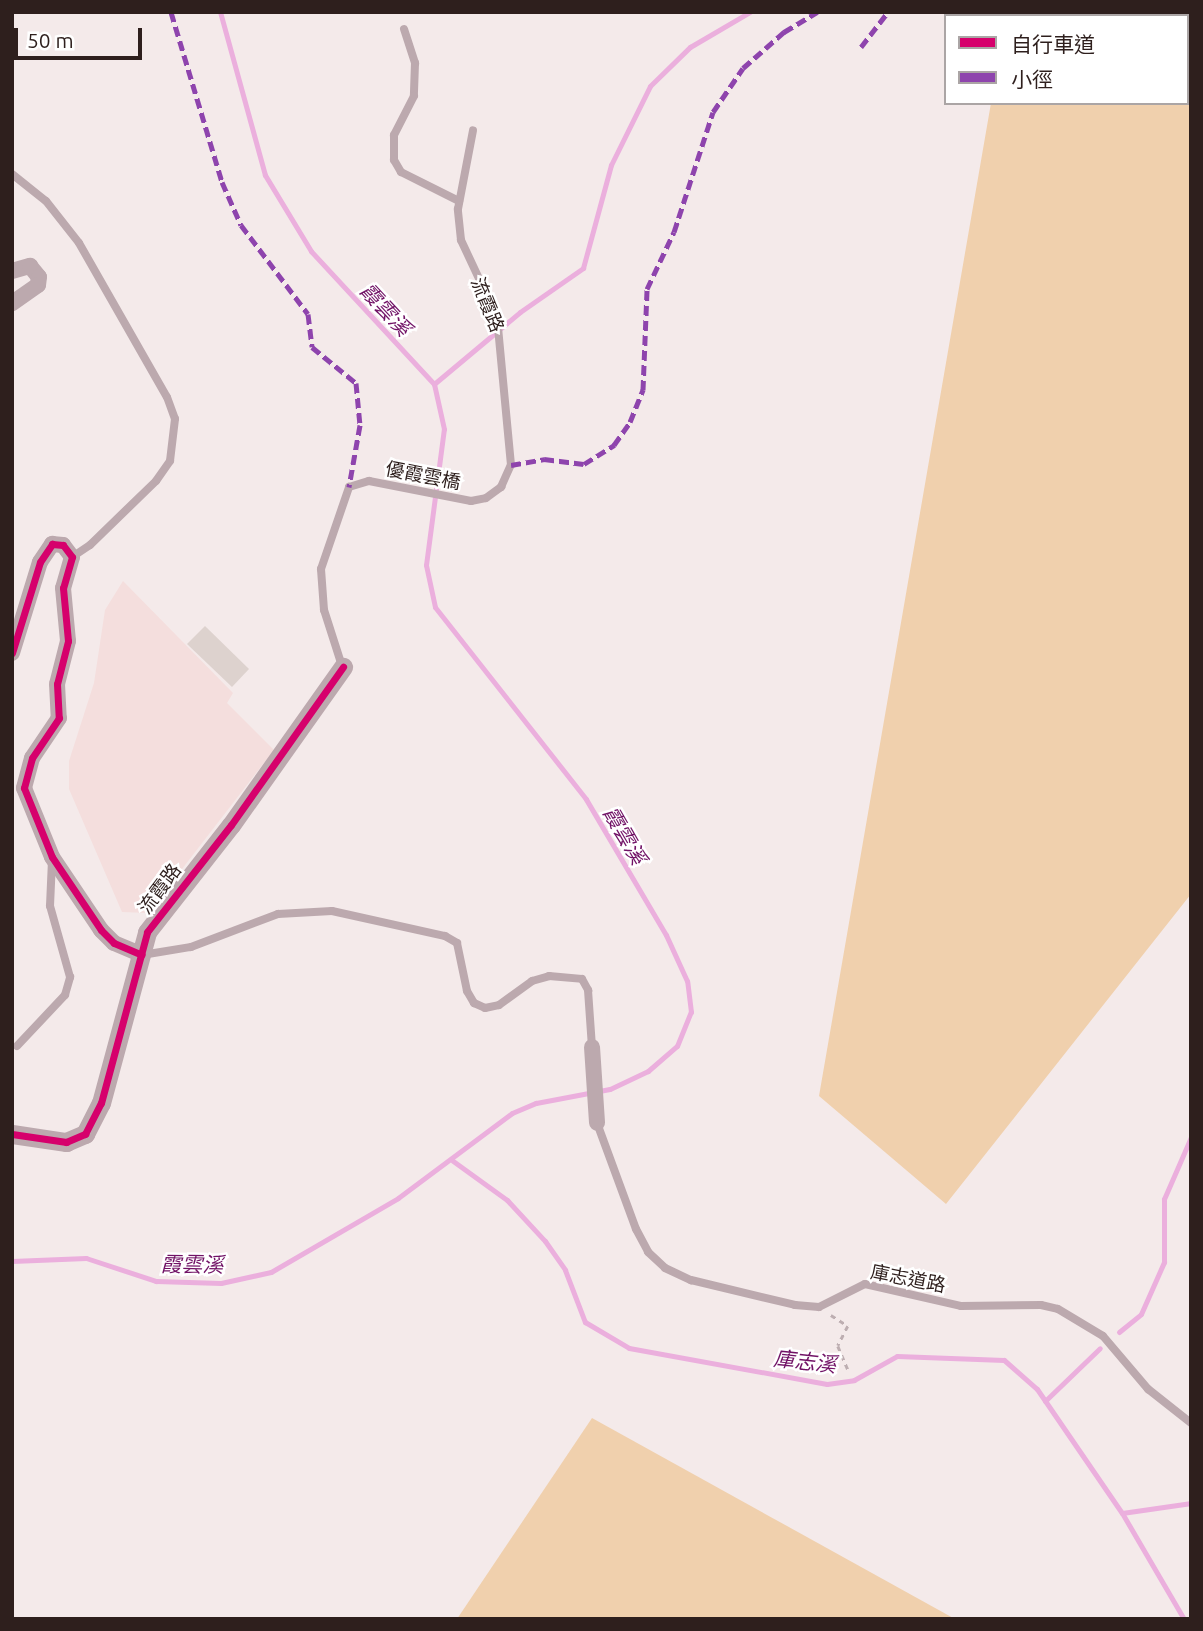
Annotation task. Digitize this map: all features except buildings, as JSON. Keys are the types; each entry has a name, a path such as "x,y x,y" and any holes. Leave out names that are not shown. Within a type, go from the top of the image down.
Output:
{"street":[{"path":"12,271 30,266 39,277 38,285 12,303"},
{"path":"12,653 40,562 52,544 63,545 72,557 62,587 68,641 57,684 59,718 32,758 25,780 30,808 52,857 100,930 114,943 142,955"},
{"name":"流霞路","path":"12,1134 66,1142 85,1134 101,1103 142,955 158,912 231,825 343,667"},
{"path":"592,1047 597,1123"}],"lane":[{"path":"404,29 415,63 414,96 394,135 394,160 401,172 459,201"},
{"name":"流霞路","path":"471,501 486,498 501,487 511,465 511,443 500,376 503,343 497,317 461,240 459,201 472,130"},
{"path":"12,174 46,201 79,243 167,397 175,419 170,461 156,481 90,545 72,557"},
{"name":"流霞路","path":"343,667 324,611 321,569 345,494 357,482 369,481"},
{"name":"優霞雲橋","path":"369,481 471,501"},
{"path":"17,1046 65,995 70,976 50,906 52,857"},
{"path":"142,955 191,947 278,914 332,912 444,936 457,943 467,991 474,1003 485,1008 499,1005 532,981 549,976 582,979 588,990 592,1047"},
{"path":"597,1123 636,1229 648,1252 665,1268 691,1280 819,1307"},
{"name":"庫志道路","path":"819,1307 865,1284 961,1306 1041,1305 1058,1309 1103,1336 1148,1390 1191,1423"}],"path":[{"path":"819,1307 848,1326 838,1346 848,1369"}],"shaded area":[{"path":"1191,12 1191,894 946,1204 819,1096 991,105 1189,105 1189,14 1075,14"},
{"path":"123,581 233,693 227,703 274,750 148,913 122,912 69,789 69,761 94,683 105,610"},
{"path":"592,1418 955,1619 457,1619"}],"waterway":[{"name":"霞雲溪","path":"12,1261 86,1258 156,1281 221,1283 271,1272 398,1198 512,1113 536,1103 610,1089 648,1071 677,1046 691,1012 687,981 666,935 586,799 435,607 426,565 444,429 434,384 311,251 265,175 220,12"},
{"path":"434,384 520,312 583,268 611,165 650,86 690,47 750,12"},
{"path":"1119,1332 1141,1314 1164,1262 1164,1199 1191,1137"},
{"name":"庫志溪","path":"453,1161 507,1200 545,1241 565,1270 585,1322 629,1348 827,1384 854,1380 897,1356 1004,1360 1037,1389 1122,1513 1184,1619"},
{"path":"1045,1401 1100,1348"},
{"path":"1122,1513 1191,1503"}],"marked path":[{"path":"171,12 222,182 241,225 308,314 312,347 356,383 360,425 349,487"},
{"path":"511,465 544,459 584,464 614,445 630,422 643,390 647,289 674,232 713,112 743,68 784,32 817,12"},
{"path":"861,47 888,12"},
{"path":"1065,12 1072,14"},
{"path":"1150,14 1155,12"}],"cycle path":[{"path":"12,653 40,562 52,544 63,545 72,557 63,588 68,641 57,684 59,718 32,758 24,788 52,857 101,930 114,943 142,955"},
{"path":"12,1134 66,1142 85,1134 101,1103 147,932 231,825 343,667"}]}
